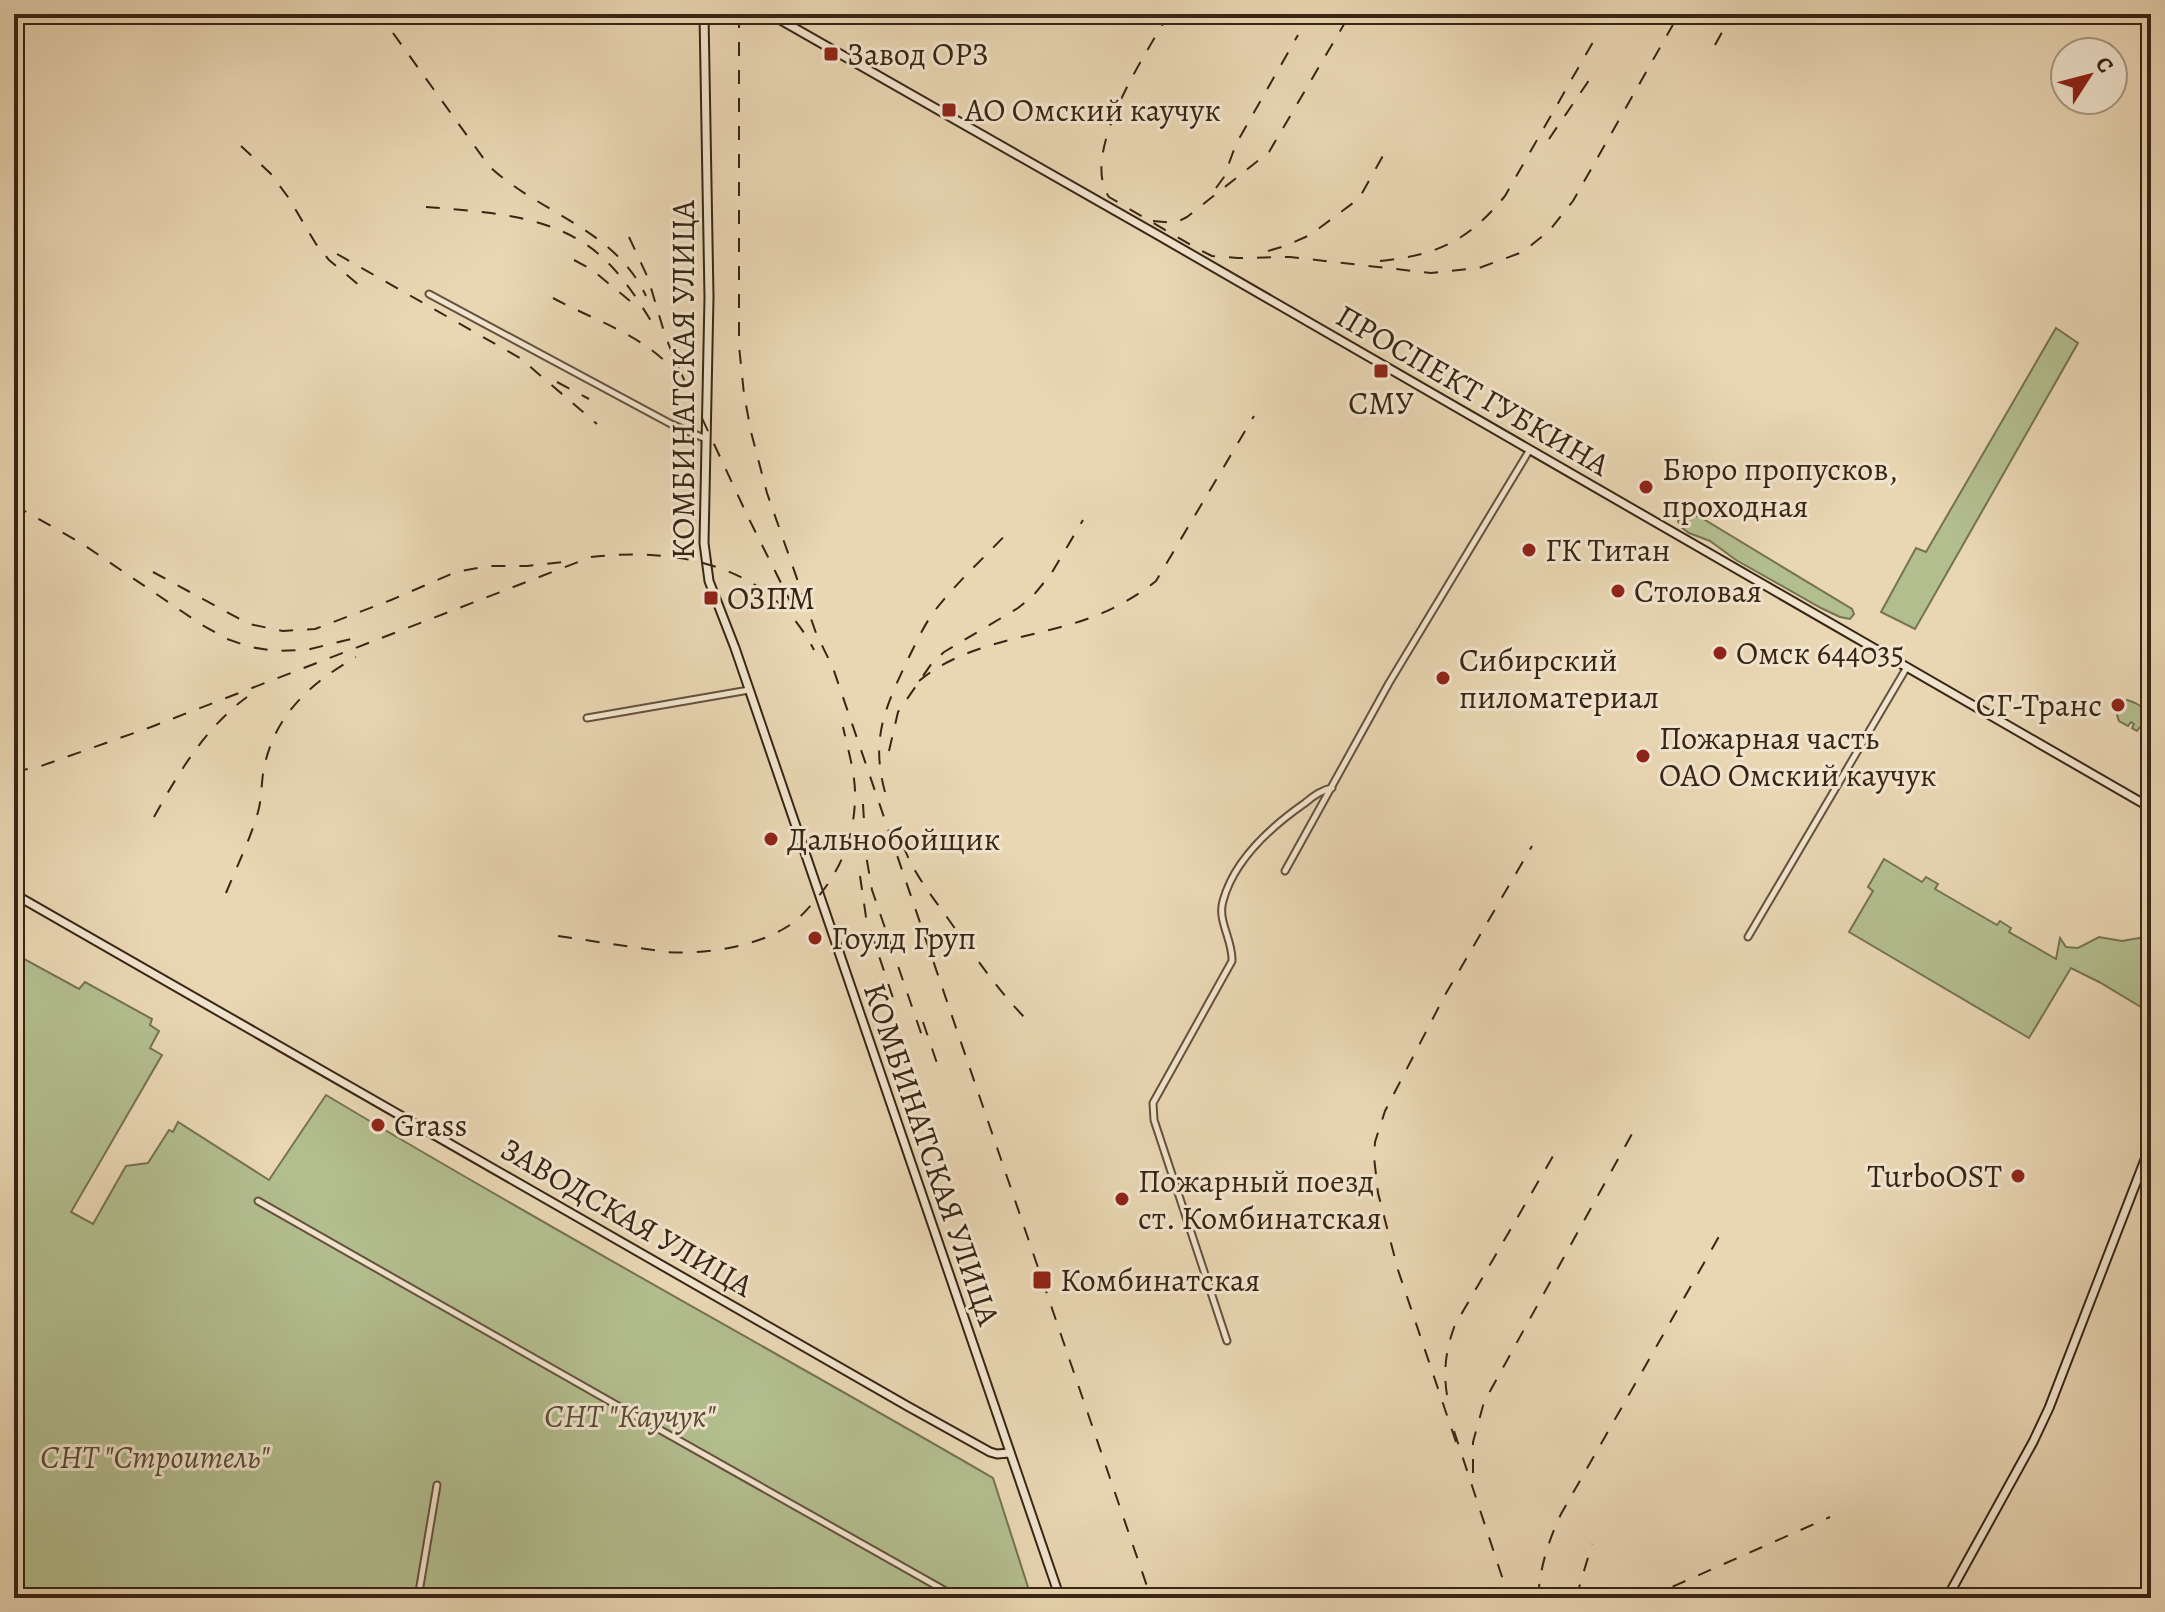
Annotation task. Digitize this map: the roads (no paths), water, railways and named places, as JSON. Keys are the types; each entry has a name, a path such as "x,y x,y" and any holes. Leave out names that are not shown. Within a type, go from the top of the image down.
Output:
{"main road":[{"name":"КОМБИНАТСКАЯ УЛИЦА","path":"704,14 709,297 706,571 1060,1598"},
{"name":"ПРОСПЕКТ ГУБКИНА","path":"770,14 2151,808"},
{"name":"ЗАВОДСКАЯ УЛИЦА","path":"14,894 909,1407 990,1452 1010,1453"},
{"path":"1947,1598 2049,1408 2151,1144"}],"street":[{"path":"429,294 657,417 707,439"},
{"path":"1285,871 1389,683 1529,451"},
{"path":"1748,937 1907,667"},
{"path":"587,718 749,690"},
{"path":"1227,1341 1154,1120 1153,1103 1232,961 1232,950 1221,916 1223,900 1239,869 1265,834 1317,794 1332,788"},
{"path":"258,1201 958,1598"},
{"path":"418,1598 437,1485"}],"railway":[{"path":"739,14 739,346 751,432 767,493 816,633 833,668 1151,1598"},
{"path":"1169,14 1132,77 1109,130 1102,155 1102,178 1109,197 1212,256 1290,257 1431,273 1479,268 1520,253 1549,231 1573,201 1679,14"},
{"path":"1153,221 1175,223 1187,217 1269,152 1350,14"},
{"path":"1715,45 1732,14"},
{"path":"393,33 489,166 509,183 596,238 632,273 646,296"},
{"path":"1216,188 1224,177 1236,144 1298,35"},
{"path":"1380,261 1435,250 1464,235 1491,211 1505,196 1593,42"},
{"path":"1549,139 1596,70"},
{"path":"1268,251 1310,235 1353,203 1361,195 1389,145"},
{"path":"241,146 271,174 329,260 367,292"},
{"path":"426,207 519,218 563,232 610,264 654,326"},
{"path":"629,237 648,278 674,358 796,613"},
{"path":"337,254 520,358 597,424"},
{"path":"574,260 591,269 630,301"},
{"path":"553,298 635,339 664,360 677,374"},
{"path":"557,382 589,399"},
{"path":"919,681 935,669 971,652 1103,613 1156,581 1254,416"},
{"path":"14,505 81,543 227,639 276,651 306,650 351,639"},
{"path":"889,751 898,712 932,663 944,652 1032,597 1051,574 1083,520"},
{"path":"885,792 879,755 880,738 887,707 909,657 936,609 1012,528"},
{"path":"14,772 41,766 151,727 591,557 656,555 719,568 773,598 796,621 814,650"},
{"path":"153,572 249,624 283,631 315,629 456,572 489,566 564,562"},
{"path":"226,893 255,822 264,768 277,732 286,716 310,689 356,657"},
{"path":"154,817 183,767 206,737 247,697"},
{"path":"558,936 666,952 695,952 758,940 793,923 830,881 843,856 852,828 854,781 843,727"},
{"path":"863,804 872,890 922,1036"},
{"path":"903,845 930,893 985,970 1025,1018"},
{"path":"1456,1442 1398,1270 1378,1193 1375,1142 1385,1111 1445,995 1532,846"},
{"path":"860,876 866,917 897,1010"},
{"path":"923,1022 941,1075"},
{"path":"1473,1473 1473,1442 1484,1402 1633,1132"},
{"path":"1447,1395 1446,1360 1455,1325 1556,1151"},
{"path":"1538,1598 1545,1555 1561,1514 1725,1226"},
{"path":"1454,1431 1509,1598"},
{"path":"1647,1598 1830,1517"},
{"path":"1576,1598 1592,1544"}],"place":[{"name":"Завод ОРЗ","path":"831,54"},
{"name":"АО Омский каучук","path":"949,110"},
{"name":"СМУ","path":"1381,371"},
{"name":"Бюро пропусков, проходная","path":"1646,487"},
{"name":"ГК Титан","path":"1529,550"},
{"name":"Столовая","path":"1618,591"},
{"name":"ОЗПМ","path":"711,598"},
{"name":"Омск 644035","path":"1720,653"},
{"name":"Сибирский пиломатериал","path":"1443,678"},
{"name":"СГ-Транс","path":"2118,705"},
{"name":"Пожарная часть ОАО Омский каучук","path":"1643,756"},
{"name":"Дальнобойщик","path":"771,839"},
{"name":"Гоулд Груп","path":"815,938"},
{"name":"Grass","path":"378,1125"},
{"name":"TurboOST","path":"2018,1176"},
{"name":"Пожарный поезд ст. Комбинатская","path":"1122,1199"},
{"name":"Комбинатская","path":"1042,1280"}],"park label":[{"name":"СНТ \"Каучук\"","path":"630,1416"},
{"name":"СНТ \"Строитель\"","path":"155,1457"}]}
